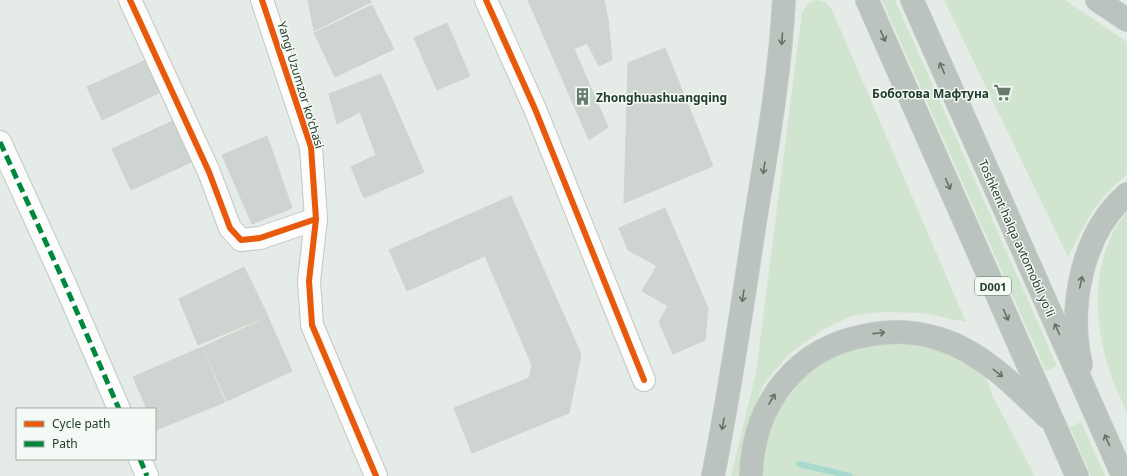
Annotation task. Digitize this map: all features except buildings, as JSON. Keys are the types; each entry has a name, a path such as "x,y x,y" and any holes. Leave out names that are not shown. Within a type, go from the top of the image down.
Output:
{"highway":[{"path":"713,476 731,377 773,110 782,44 784,0"},
{"name":"D001","path":"867,0 1077,476"},
{"name":"Toshkent halqa avtomobil yo'li","path":"912,0 1122,476"},
{"path":"1097,0 1127,20"},
{"path":"1090,403 1079,356 1077,333 1080,287 1092,243 1103,222 1119,201 1127,194"},
{"path":"752,476 755,446 761,425 770,402 782,384 799,365 823,350 848,338 899,331 940,339 976,356 1014,386 1054,423"}],"street":[{"path":"130,0 209,172 230,228 241,240 260,238 316,219"},
{"name":"Yangi Uzumzor ko'chasi","path":"262,0 311,147 316,219 308,281 312,325 376,476"},
{"path":"486,0 535,109 644,380"},
{"path":"0,142 64,282 118,408"},
{"path":"140,460 147,476"}],"green space":[{"path":"816,0 825,2 832,10 966,322 923,313 880,312 851,316 822,330 790,353 763,385 750,425 742,476 731,476 756,373 802,12 808,4"},
{"path":"882,0 895,0 1057,366 1046,371"},
{"path":"944,0 1065,0 1127,42 1127,175 1108,192 1100,202 1086,223 1068,257"},
{"path":"1127,212 1127,412 1110,373 1104,353 1098,311 1098,290 1106,248 1115,229"},
{"path":"880,342 923,344 963,359 986,377 992,395 1035,476 763,476 763,451 777,411 804,377 839,353"},
{"path":"1081,422 1105,476 1091,476 1070,427"}],"waterway":[{"path":"799,464 850,476"}],"marked path":[{"path":"0,142 64,282 119,408"},
{"path":"140,460 147,476"}],"cycle path":[{"path":"130,0 209,172 230,228 241,240 260,238 316,219"},
{"path":"262,0 311,147 316,219 309,281 312,325 376,476"},
{"path":"486,0 535,109 644,380"}],"place":[{"name":"Боботова Мафтуна","path":"1002,93"},
{"name":"Zhonghuashuangqing","path":"583,97"}]}
